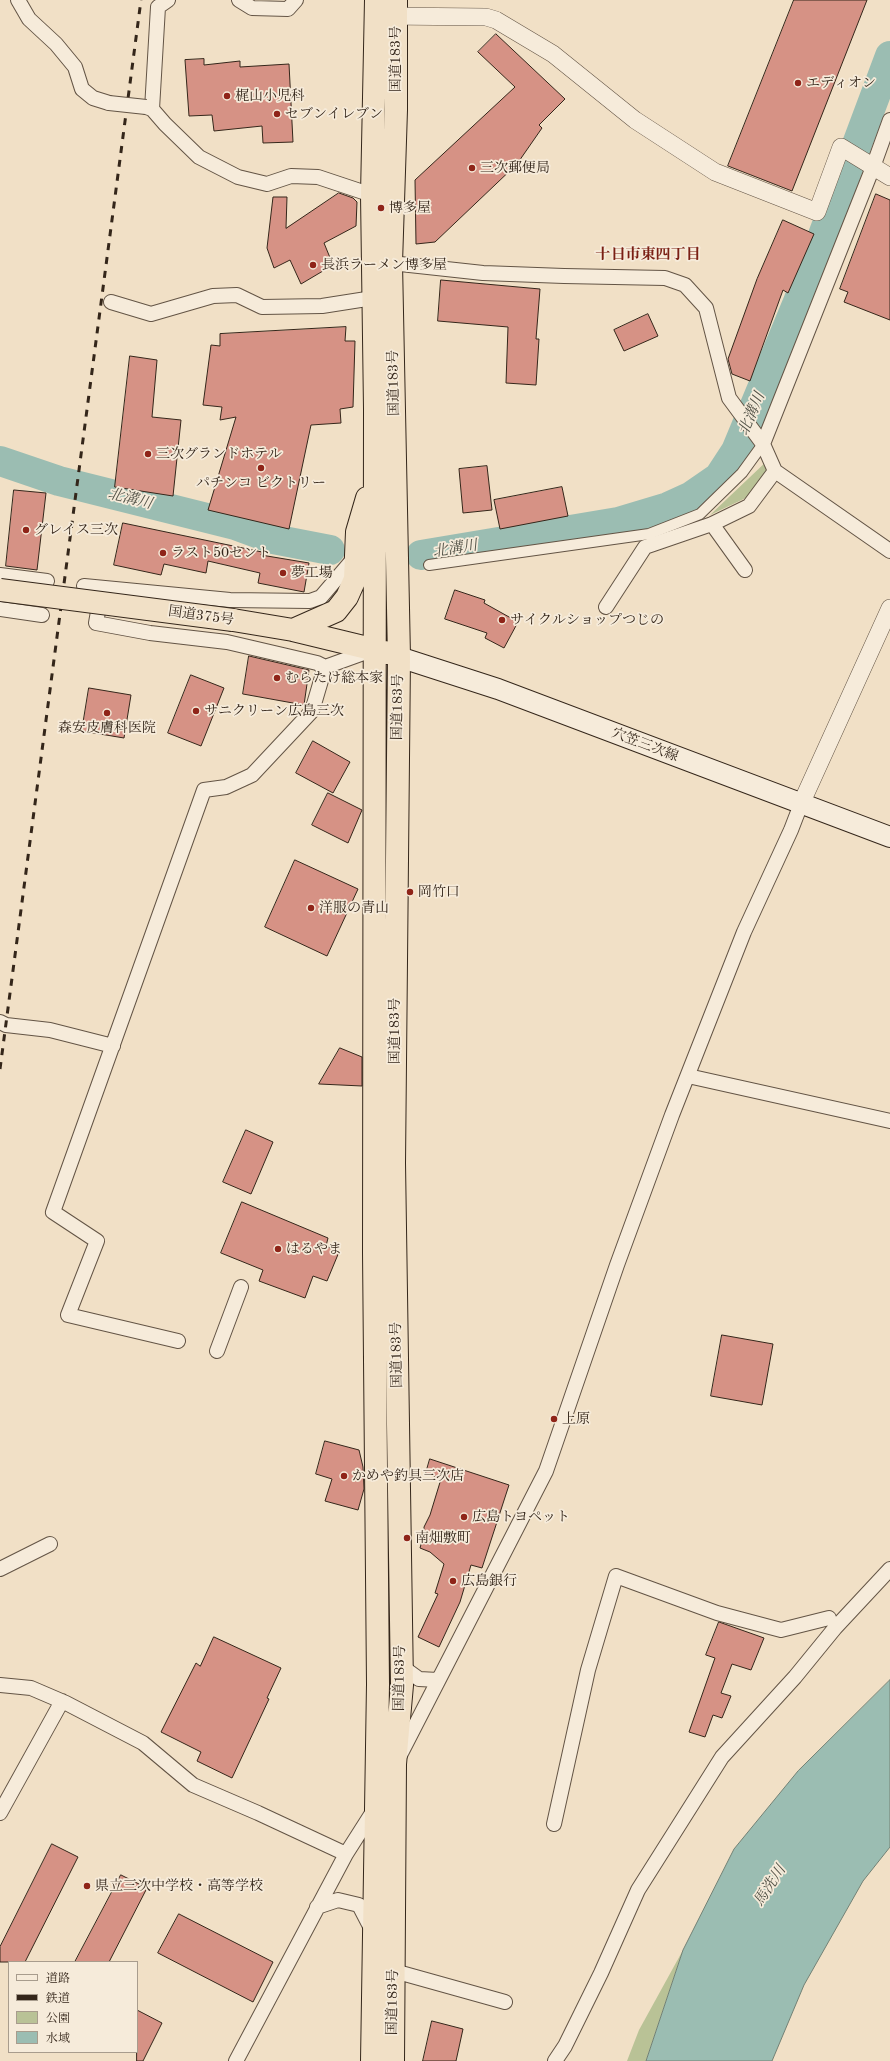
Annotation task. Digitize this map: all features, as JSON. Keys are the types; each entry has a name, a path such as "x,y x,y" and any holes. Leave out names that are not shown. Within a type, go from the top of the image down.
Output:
{"highway":[{"name":"国道183号","path":"372,2061 378,1684 374,1252 375,649 373,298 382,194 386,8"},
{"name":"国道183号","path":"382,194 391,263 399,657 394,1163 402,1685 395,1764 393,2061"},
{"path":"293,630 336,611 347,597 355,579 357,532 374,475"},
{"name":"国道375号","path":"0,590 233,620 293,630 375,649 399,657"}],"main road":[{"name":"穴笠三次線","path":"399,657 498,689 890,837"}],"street":[{"path":"18,0 29,20 56,44 75,67 82,89 93,98 109,103 149,108 199,157 238,178 267,184 290,176 318,177 382,194"},
{"path":"149,108 158,7 168,0"},
{"path":"238,0 252,8 288,8 296,0"},
{"path":"386,8 486,17 496,20 553,54 635,120 716,172 817,212 841,147 890,177"},
{"path":"429,565 649,534 700,514 742,473 763,444 873,167 890,120"},
{"path":"391,263 490,273 665,278 684,285 706,308 729,398 763,444 775,470 890,551"},
{"path":"111,302 151,314 213,296 237,295 262,307 322,306 373,298"},
{"path":"606,607 645,546 712,524 750,506 775,470"},
{"path":"712,524 745,570"},
{"path":"84,586 102,589 230,600 310,601 321,598 356,556"},
{"path":"0,575 47,581"},
{"path":"102,589 96,623 150,633 227,642 317,663 325,667 375,649"},
{"path":"236,2061 346,1854 377,1805 395,1764 546,1471 616,1265 744,932 890,608"},
{"path":"0,609 42,615"},
{"path":"178,1341 68,1315 97,1241 53,1212 204,790 226,787 252,775 312,711 325,667"},
{"path":"0,1022 6,1025 50,1030 113,1046"},
{"path":"688,1076 890,1121"},
{"path":"217,1351 241,1287"},
{"path":"0,1569 50,1544"},
{"path":"555,2061 565,2046 591,1993 638,1890 722,1757 795,1677 835,1628 890,1570"},
{"path":"554,1824 588,1670 616,1576 716,1613 781,1630 829,1618"},
{"path":"401,1666 419,1679 438,1680"},
{"path":"0,1685 32,1688 62,1701 143,1743 192,1784 346,1854"},
{"path":"0,1814 62,1701"},
{"path":"317,1907 338,1900 359,1905 374,1934"},
{"path":"394,1971 505,2002"}],"green space":[{"path":"769,459 775,471 750,496 710,515"},
{"path":"683,1950 646,2061 627,2061 639,2030"}],"water":[{"name":"馬洗川","path":"890,1680 890,1847 863,1881 804,1985 772,2061 646,2061 683,1950 734,1849 798,1771"}],"building":[{"name":"エディオン","path":"794,0 867,0 792,191 728,166"},
{"path":"496,34 565,99 539,125 542,128 517,164 435,242 416,244 415,180 515,87 478,52"},
{"path":"204,59 204,65 240,61 240,67 289,64 293,142 263,143 262,126 214,131 212,115 189,116 185,60"},
{"path":"339,193 353,198 357,202 356,226 324,243 333,265 301,284 290,260 274,268 267,248 273,197 287,197 286,228"},
{"path":"876,194 890,200 890,320 844,302 848,292 840,289"},
{"path":"783,220 814,234 788,293 783,290 750,381 732,374 728,359 757,279"},
{"path":"441,280 540,289 536,339 539,339 536,385 506,383 508,327 438,321"},
{"path":"648,314 658,336 624,351 614,330"},
{"name":"パチンコ ビクトリー","path":"346,327 345,341 355,341 353,407 340,409 341,423 311,425 289,529 208,510 236,417 220,420 222,407 203,405 211,345 220,346 220,334"},
{"name":"三次グランドホテル","path":"130,356 157,360 152,417 181,420 173,496 115,487"},
{"path":"487,466 492,510 463,513 459,469"},
{"path":"562,487 568,516 500,529 494,500"},
{"name":"グレイス三次","path":"14,490 46,493 37,570 6,566"},
{"path":"123,523 262,552 261,555 309,563 304,592 258,583 260,573 208,561 206,573 164,564 161,575 114,565"},
{"path":"455,590 485,600 484,603 518,622 504,648 485,638 487,633 445,619"},
{"name":"むらたけ総本家","path":"249,656 309,670 304,705 243,694"},
{"name":"サニクリーン広島三次","path":"191,675 224,688 201,746 168,733"},
{"name":"森安皮膚科医院","path":"89,688 131,695 124,738 82,731"},
{"path":"313,741 350,762 333,793 296,773"},
{"path":"328,793 362,810 348,843 312,825"},
{"name":"洋服の青山","path":"295,860 358,889 327,956 265,927"},
{"path":"340,1048 362,1057 362,1086 319,1084"},
{"path":"246,1130 273,1142 251,1194 223,1182"},
{"name":"はるやま","path":"242,1202 328,1238 326,1246 339,1252 327,1281 313,1276 305,1298 259,1281 263,1270 221,1253"},
{"path":"722,1335 773,1344 762,1405 711,1396"},
{"name":"かめや釣具三次店","path":"325,1441 359,1450 363,1467 364,1489 358,1510 325,1501 332,1479 316,1474"},
{"name":"広島トヨペット","path":"430,1459 509,1485 482,1568 471,1565 460,1602 439,1647 418,1637 438,1594 435,1593 444,1564 430,1552 420,1548 424,1534 424,1527 430,1515 441,1479 426,1473"},
{"path":"719,1622 764,1638 751,1670 732,1664 721,1693 731,1696 722,1718 713,1715 705,1737 689,1732 715,1658 706,1655"},
{"path":"214,1637 281,1668 267,1698 269,1699 232,1778 197,1761 201,1752 161,1732 196,1663 200,1666"},
{"path":"52,1844 78,1857 26,1961 0,1962 0,1947"},
{"path":"121,1875 147,1888 110,1961 76,1961"},
{"path":"179,1914 273,1962 253,2002 158,1953"},
{"path":"138,2011 162,2023 143,2061 137,2061"},
{"path":"432,2021 463,2029 456,2061 423,2061"}],"waterway":[{"name":"北溝川","path":"421,555 618,522 668,507 690,497 719,477 736,451 798,302 890,56"},
{"name":"北溝川","path":"0,461 59,481 235,525 273,539 330,550"}],"railway":[{"path":"0,1069 141,0"}],"place":[{"name":"エディオン","path":"798,83"},
{"name":"梶山小児科","path":"227,96"},
{"name":"セブンイレブン","path":"277,114"},
{"name":"三次郵便局","path":"472,168"},
{"name":"博多屋","path":"381,208"},
{"name":"長浜ラーメン博多屋","path":"313,265"},
{"name":"三次グランドホテル","path":"148,454"},
{"name":"パチンコ ビクトリー","path":"261,468"},
{"name":"グレイス三次","path":"26,530"},
{"name":"ラスト50セント","path":"163,553"},
{"name":"夢工場","path":"283,573"},
{"name":"サイクルショップつじの","path":"502,620"},
{"name":"むらたけ総本家","path":"277,678"},
{"name":"サニクリーン広島三次","path":"196,711"},
{"name":"森安皮膚科医院","path":"107,713"},
{"name":"岡竹口","path":"410,892"},
{"name":"洋服の青山","path":"311,908"},
{"name":"はるやま","path":"278,1249"},
{"name":"上原","path":"554,1419"},
{"name":"かめや釣具三次店","path":"344,1476"},
{"name":"広島トヨペット","path":"464,1517"},
{"name":"南畑敷町","path":"407,1538"},
{"name":"広島銀行","path":"453,1581"},
{"name":"県立三次中学校・高等学校","path":"87,1886"}],"district":[{"name":"十日市東四丁目","path":"648,255"}]}
